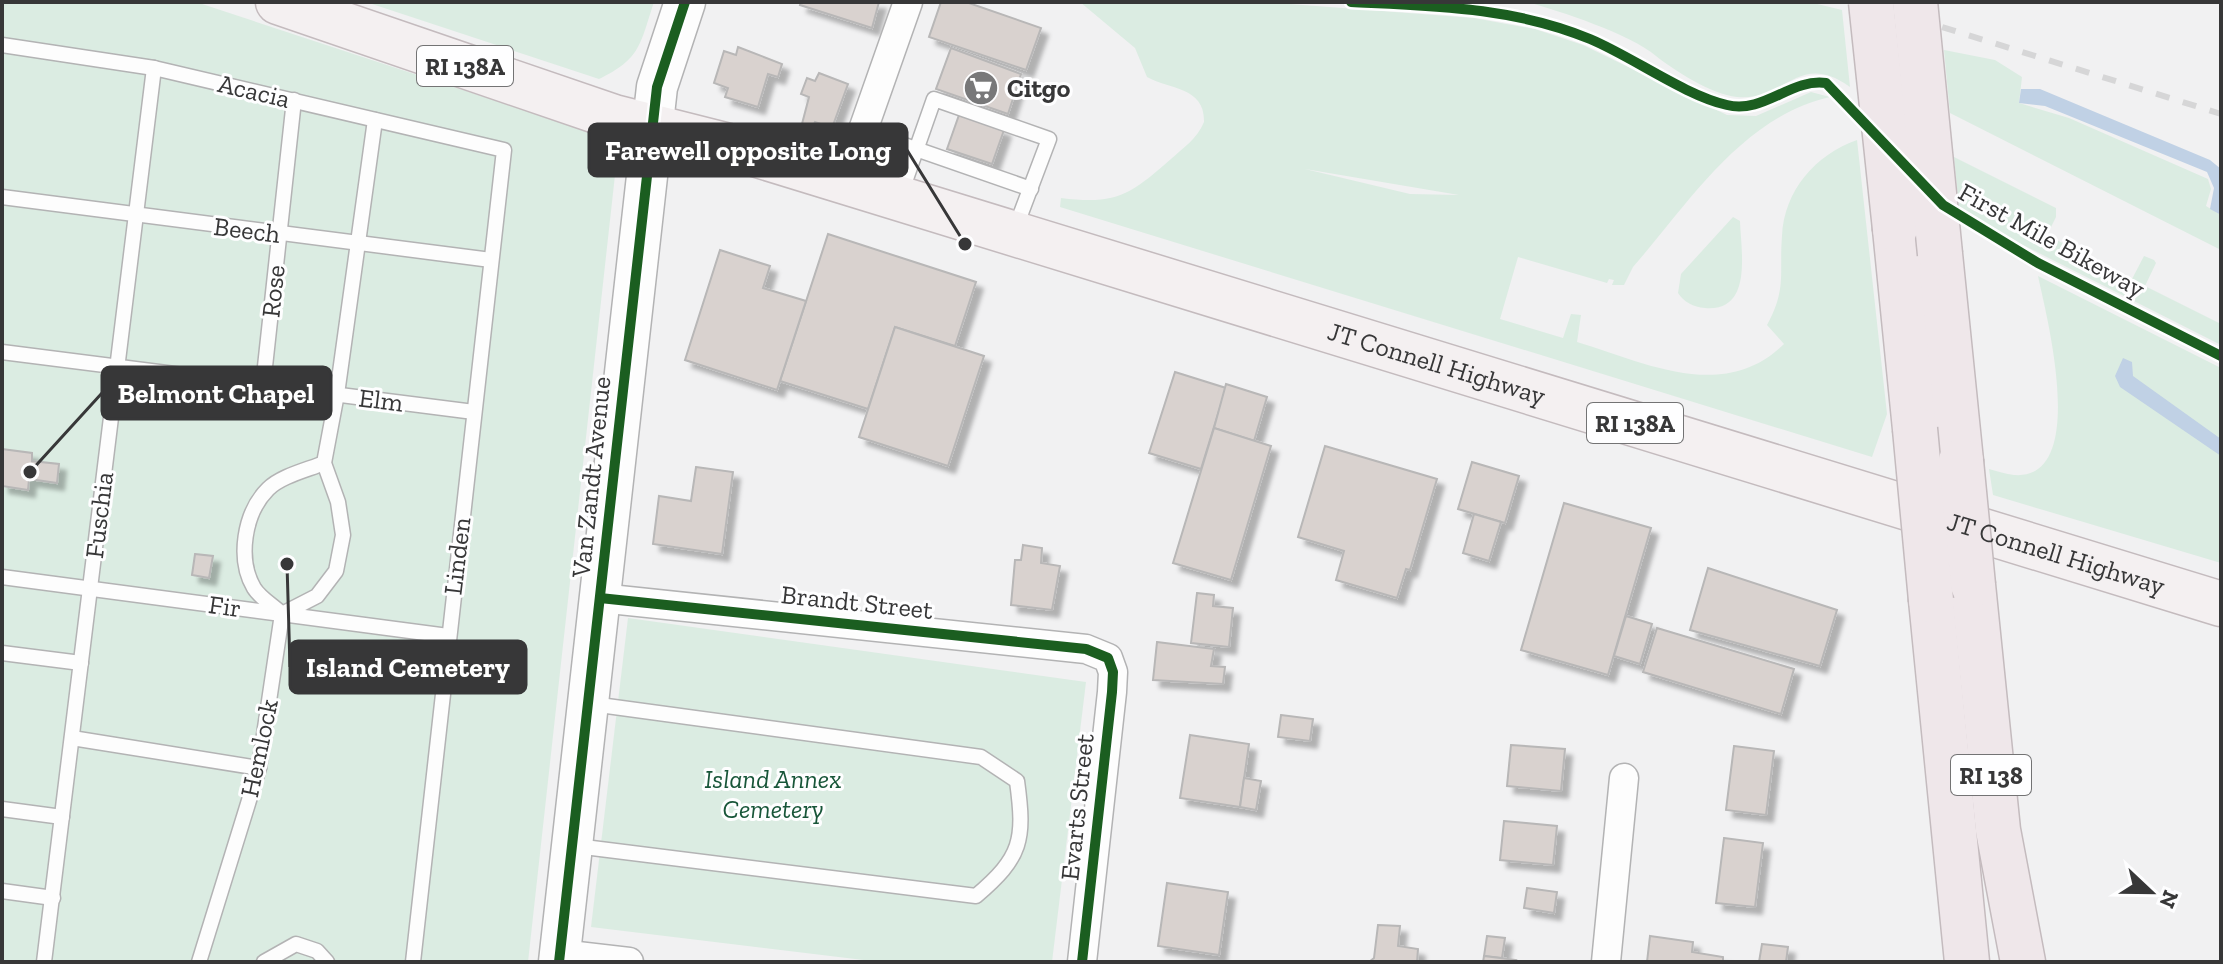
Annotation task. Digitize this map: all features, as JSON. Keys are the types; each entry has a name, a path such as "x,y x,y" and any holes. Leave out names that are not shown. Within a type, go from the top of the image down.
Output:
{"highway":[{"name":"RI 138","path":"1871,2 1967,962"},
{"name":"RI 138","path":"1915,2 1998,830 2023,962"}],"main road":[{"name":"RI 138A","path":"278,2 653,128"},
{"name":"JT Connell Highway","path":"653,128 725,145 845,181 2221,604"}],"street":[{"name":"Van Zandt Avenue","path":"560,958 657,87 685,2"},
{"path":"845,181 908,2"},
{"name":"Brandt Street","path":"600,598 1086,649 1108,658"},
{"name":"Evarts Street","path":"1082,962 1112,692 1113,672 1108,658"},
{"path":"1606,962 1624,778"},
{"path":"560,958 629,962"}],"lane":[{"name":"Acacia","path":"2,45 154,68 504,150"},
{"name":"Fuschia","path":"44,962 154,68"},
{"path":"899,198 934,99 1049,139 1014,233"},
{"name":"Rose","path":"263,385 294,100"},
{"path":"324,463 270,487 252,510 245,536 246,561 255,589 282,614 317,596 336,571 343,535 338,502 324,463 337,394 375,120"},
{"path":"864,131 1031,189"},
{"name":"Linden","path":"413,962 504,150"},
{"name":"Beech","path":"2,197 136,217 491,260"},
{"name":"Elm","path":"2,352 474,412"},
{"name":"Fir","path":"2,577 448,636"},
{"name":"Hemlock","path":"199,962 259,768 282,614"},
{"path":"2,653 81,663"},
{"path":"572,845 976,896 1007,869 1023,824 1017,781 981,757 588,703"},
{"path":"72,738 259,768"},
{"path":"2,809 62,817"},
{"path":"2,891 53,898"},
{"path":"264,962 296,944 317,951 327,962"}],"green space":[{"path":"2,2 196,2 596,134 616,166 528,962 2,962"},
{"path":"366,2 654,2 637,49 613,72 599,79"},
{"path":"1080,2 1265,2 1474,18 1535,29 1583,45 1727,115 1756,116 1811,92 1830,97 1799,107 1770,123 1744,143 1697,190 1633,267 1624,285 1612,285 1614,280 1609,279 1607,283 1518,257 1500,319 1563,338 1571,314 1581,315 1577,342 1684,373 1710,375 1736,372 1761,362 1784,344 1767,325 1780,291 1782,236 1789,204 1804,177 1815,165 1857,140 1887,414 1872,457 1060,207 1061,198 1096,200 1133,189 1190,142 1204,122 1203,111 1193,96 1147,77 1135,48","holes":["1305,169 1459,195 1410,194"]},
{"path":"1527,2 1809,2 1842,10 1850,87 1832,77 1817,74 1804,75 1754,96 1727,95 1694,81 1630,40 1575,17"},
{"path":"1944,50 1995,60 2022,77 2019,103 2069,118 2208,179 2211,189 2206,206 2221,215 2221,250 1950,113"},
{"path":"1954,157 2056,208 2056,217 2047,235 2132,279 2144,256 2154,260 2156,263 2145,286 2221,324 2221,345 2019,243 1959,207"},
{"path":"1733,217 1740,221 1742,248 1741,278 1737,290 1731,300 1720,307 1705,308 1689,304 1678,293 1681,274"},
{"path":"2038,276 2221,368 2221,563 1993,495 1989,469 2014,475 2037,470 2051,452 2057,425 2058,392 2054,357"},
{"name":"Island Annex Cemetery","path":"628,618 1086,682 1052,962 880,962 591,927"}],"water":[{"path":"2021,89 2040,89 2210,160 2221,169 2221,215 2210,209 2214,188 2207,172 2045,106 2019,103"},
{"path":"2123,358 2132,362 2133,376 2221,439 2221,456 2120,387 2115,376"}],"building":[{"path":"801,2 879,2 872,28 800,5"},
{"path":"941,2 966,2 1041,28 1026,70 929,37"},
{"path":"738,47 782,64 778,77 768,74 758,107 725,97 728,88 714,83 724,51 736,55"},
{"path":"951,48 1021,74 1008,114 936,89"},
{"path":"819,73 848,84 832,128 815,122 812,128 802,124 809,97 801,94 807,78 815,81"},
{"path":"959,115 1004,130 992,164 947,149"},
{"path":"828,234 976,282 955,346 895,327 868,409 780,381"},
{"path":"720,250 770,266 763,288 806,301 777,390 685,360"},
{"path":"895,327 984,356 948,466 859,437"},
{"path":"1175,372 1226,388 1201,469 1149,453"},
{"path":"1226,384 1267,397 1254,441 1214,428"},
{"path":"1214,428 1271,446 1231,580 1173,563"},
{"path":"1325,446 1437,479 1410,570 1406,569 1397,598 1336,580 1344,551 1298,537"},
{"path":"2,449 32,453 32,461 59,464 57,483 29,479 28,490 2,486"},
{"path":"1472,462 1519,476 1505,523 1458,509"},
{"path":"696,467 733,472 722,554 653,544 659,496 691,501"},
{"path":"1564,503 1651,528 1608,675 1521,650"},
{"path":"1474,514 1501,522 1489,561 1463,553"},
{"path":"1023,545 1042,548 1041,563 1060,566 1052,610 1011,605 1015,560 1021,560"},
{"path":"195,554 213,556 209,578 192,575"},
{"path":"1708,568 1837,610 1820,666 1690,630"},
{"path":"1197,593 1214,595 1213,606 1233,608 1229,647 1191,643"},
{"path":"1626,616 1652,624 1640,664 1614,656"},
{"path":"1657,628 1794,669 1781,714 1643,672"},
{"path":"1157,642 1214,649 1211,666 1225,667 1223,684 1153,680"},
{"path":"1281,715 1313,719 1310,741 1278,737"},
{"path":"1190,735 1249,744 1240,807 1180,798"},
{"path":"1511,745 1565,749 1561,791 1507,786"},
{"path":"1734,746 1774,751 1766,815 1726,810"},
{"path":"1244,778 1261,781 1256,810 1240,807"},
{"path":"1504,821 1557,826 1553,865 1500,860"},
{"path":"1724,838 1763,843 1755,907 1716,903"},
{"path":"1167,883 1228,892 1219,955 1158,946"},
{"path":"1527,888 1557,892 1554,913 1524,908"},
{"path":"1378,925 1400,926 1398,946 1418,949 1417,962 1369,962 1374,958"},
{"path":"1487,936 1505,938 1502,958 1484,956"},
{"path":"1650,936 1693,942 1692,952 1723,957 1723,962 1647,962"},
{"path":"1762,944 1788,947 1786,962 1759,962"},
{"path":"1484,956 1516,960 1483,962"}],"railway":[{"path":"1862,2 2221,114"}],"cycle path":[{"path":"559,962 657,87 685,2"},
{"name":"First Mile Bikeway","path":"1351,2 1473,10 1532,20 1590,39 1694,93 1727,105 1753,105 1801,86 1826,83 1943,205 2038,263 2221,356"},
{"path":"600,598 1086,649 1108,658 1113,672 1112,692 1082,962"}],"place":[{"name":"Citgo","path":"981,88"},
{"name":"Farewell opposite Long","path":"965,244"},
{"name":"Belmont Chapel","path":"30,472"},
{"name":"Island Cemetery","path":"287,564"}]}
